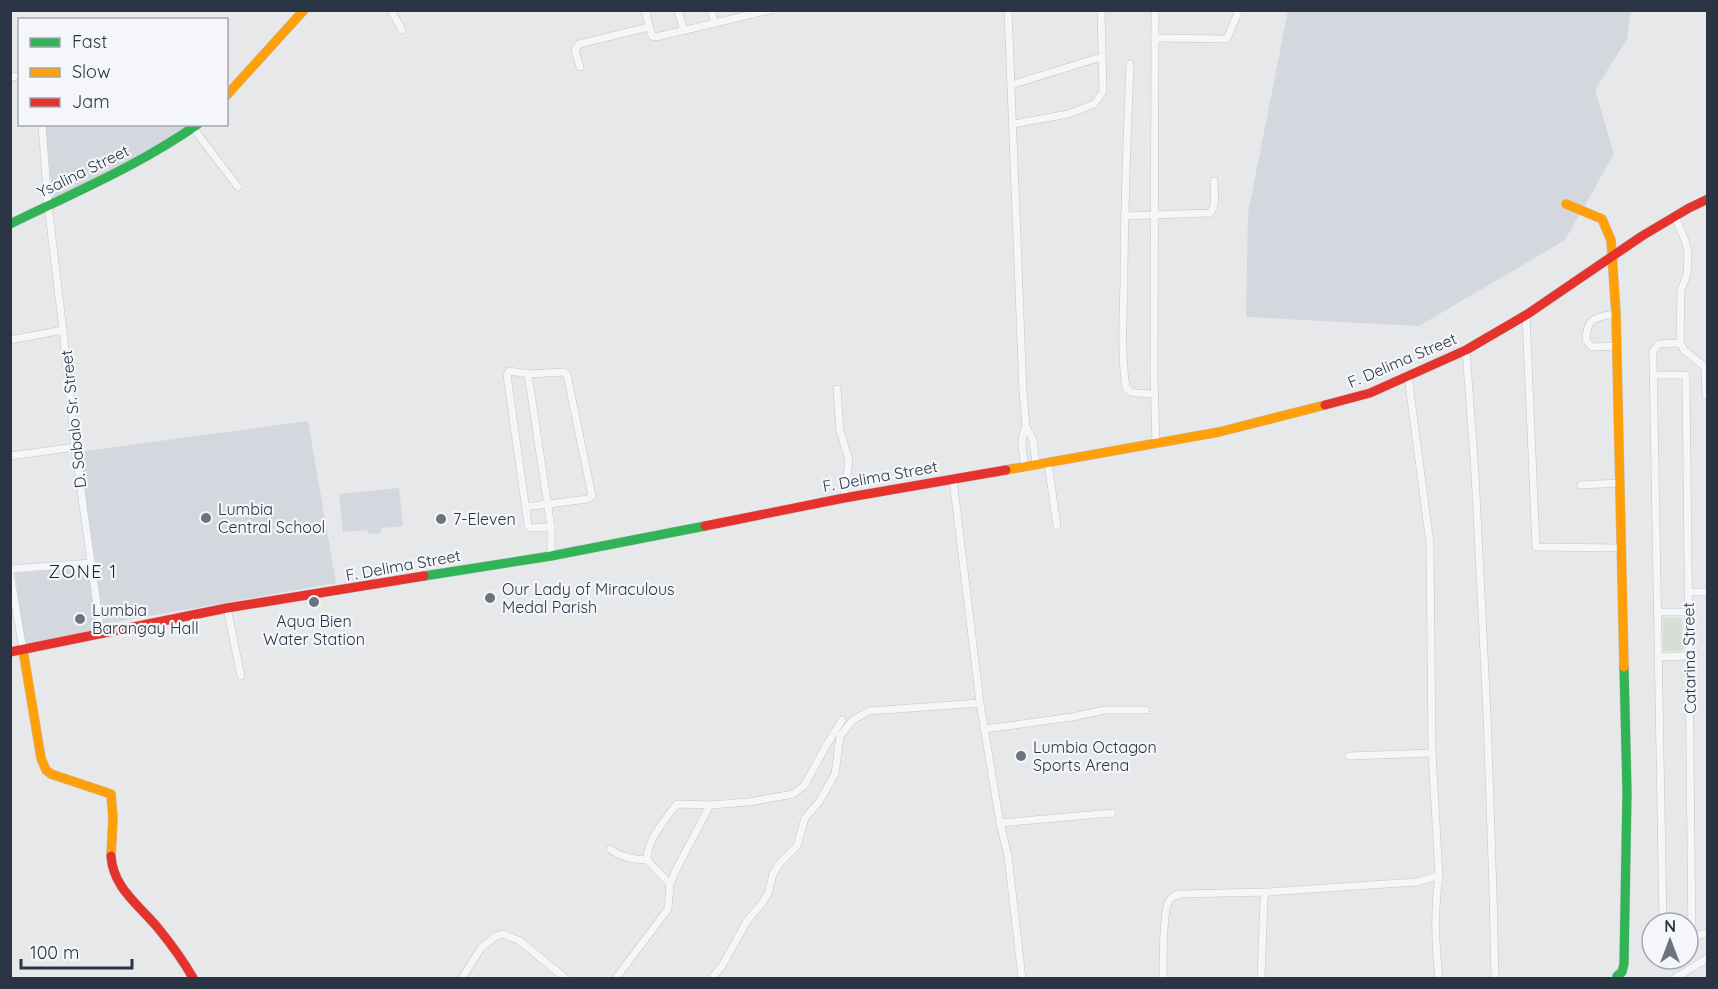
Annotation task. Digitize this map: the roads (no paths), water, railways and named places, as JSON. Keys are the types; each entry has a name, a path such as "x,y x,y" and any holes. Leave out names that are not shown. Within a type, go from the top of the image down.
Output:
{"street":[{"path":"228,94 304,10"},
{"path":"392,10 402,30"},
{"path":"645,10 654,37 715,23 743,13 770,10"},
{"path":"678,10 684,31"},
{"path":"711,10 715,23"},
{"path":"1008,10 1018,307 1026,427 1033,440 1036,464"},
{"path":"1013,124 1068,114 1094,104 1103,92 1101,10"},
{"path":"1155,10 1156,444"},
{"path":"1155,38 1227,39 1239,10"},
{"path":"580,67 575,50 579,45 649,27"},
{"path":"1011,85 1101,57"},
{"path":"1130,64 1124,216 1123,335 1126,388 1131,392 1155,394"},
{"name":"D. Sabalo Sr. Street","path":"42,126 48,205 75,447 100,634"},
{"path":"195,126 238,187"},
{"name":"Ysalina Street","path":"10,224 142,159 195,126"},
{"path":"1124,216 1213,212 1215,181"},
{"name":"F. Delima Street","path":"10,652 227,608 551,556 844,498 1156,444 1279,418 1370,393 1466,350 1526,315 1642,236 1707,199"},
{"path":"1566,204 1602,219 1611,240 1616,314 1627,792 1624,964 1622,972 1617,976"},
{"path":"1675,216 1687,244 1688,253 1688,275 1681,290 1680,343 1684,350 1705,367 1707,397"},
{"path":"1616,314 1596,317 1592,320 1586,331 1586,340 1592,347 1617,346"},
{"path":"1526,315 1536,547 1620,548"},
{"path":"10,339 63,330"},
{"path":"1663,911 1653,355 1655,347 1663,343 1680,343"},
{"path":"1466,350 1487,714 1495,978"},
{"path":"525,507 591,498 566,374 563,371 528,374 509,371 507,375 525,507 530,528 551,527"},
{"path":"528,374 551,527 551,556"},
{"name":"Catarina Street","path":"1653,375 1686,375 1691,911"},
{"path":"1408,376 1430,544 1432,753 1439,876 1435,903 1436,952 1439,978"},
{"path":"837,389 840,431 849,460 844,498"},
{"path":"1025,467 1022,434 1026,427"},
{"path":"10,456 75,447"},
{"path":"1048,463 1057,526"},
{"path":"953,479 980,704 1009,864 1022,978"},
{"path":"1581,485 1619,483"},
{"path":"91,563 10,571 41,758 46,770 58,778 111,794 114,807 110,860 112,873 120,886 163,932 193,978"},
{"path":"1689,592 1707,592"},
{"path":"227,608 241,676"},
{"path":"1657,612 1689,612"},
{"path":"1658,657 1689,656"},
{"path":"712,978 723,966 747,921 768,894 773,874 780,863 797,846 805,818 819,802 835,774 840,736 853,720 869,711 980,704"},
{"path":"985,729 1105,710 1146,710"},
{"path":"647,860 651,840 677,804 710,805 749,802 793,794 804,786 842,720"},
{"path":"1349,756 1432,753"},
{"path":"616,978 668,909 670,884 710,805"},
{"path":"1000,823 1112,813"},
{"path":"610,849 629,858 647,860 670,884"},
{"path":"1163,978 1167,905 1171,897 1181,894 1267,892 1416,882 1439,876"},
{"path":"1261,978 1264,898 1267,892"},
{"path":"462,978 481,948 495,936 503,934 520,941 565,978"},
{"path":"1676,978 1707,958"}],"place":[{"name":"Lumbia Central School","path":"206,518"},
{"name":"7-Eleven","path":"441,519"},
{"name":"Our Lady of Miraculous Medal Parish","path":"490,598"},
{"name":"Aqua Bien Water Station","path":"314,602"},
{"name":"Lumbia Barangay Hall","path":"80,619"},
{"name":"Lumbia Octagon Sports Arena","path":"1021,756"}],"district":[{"name":"ZONE 1","path":"83,572"}]}
